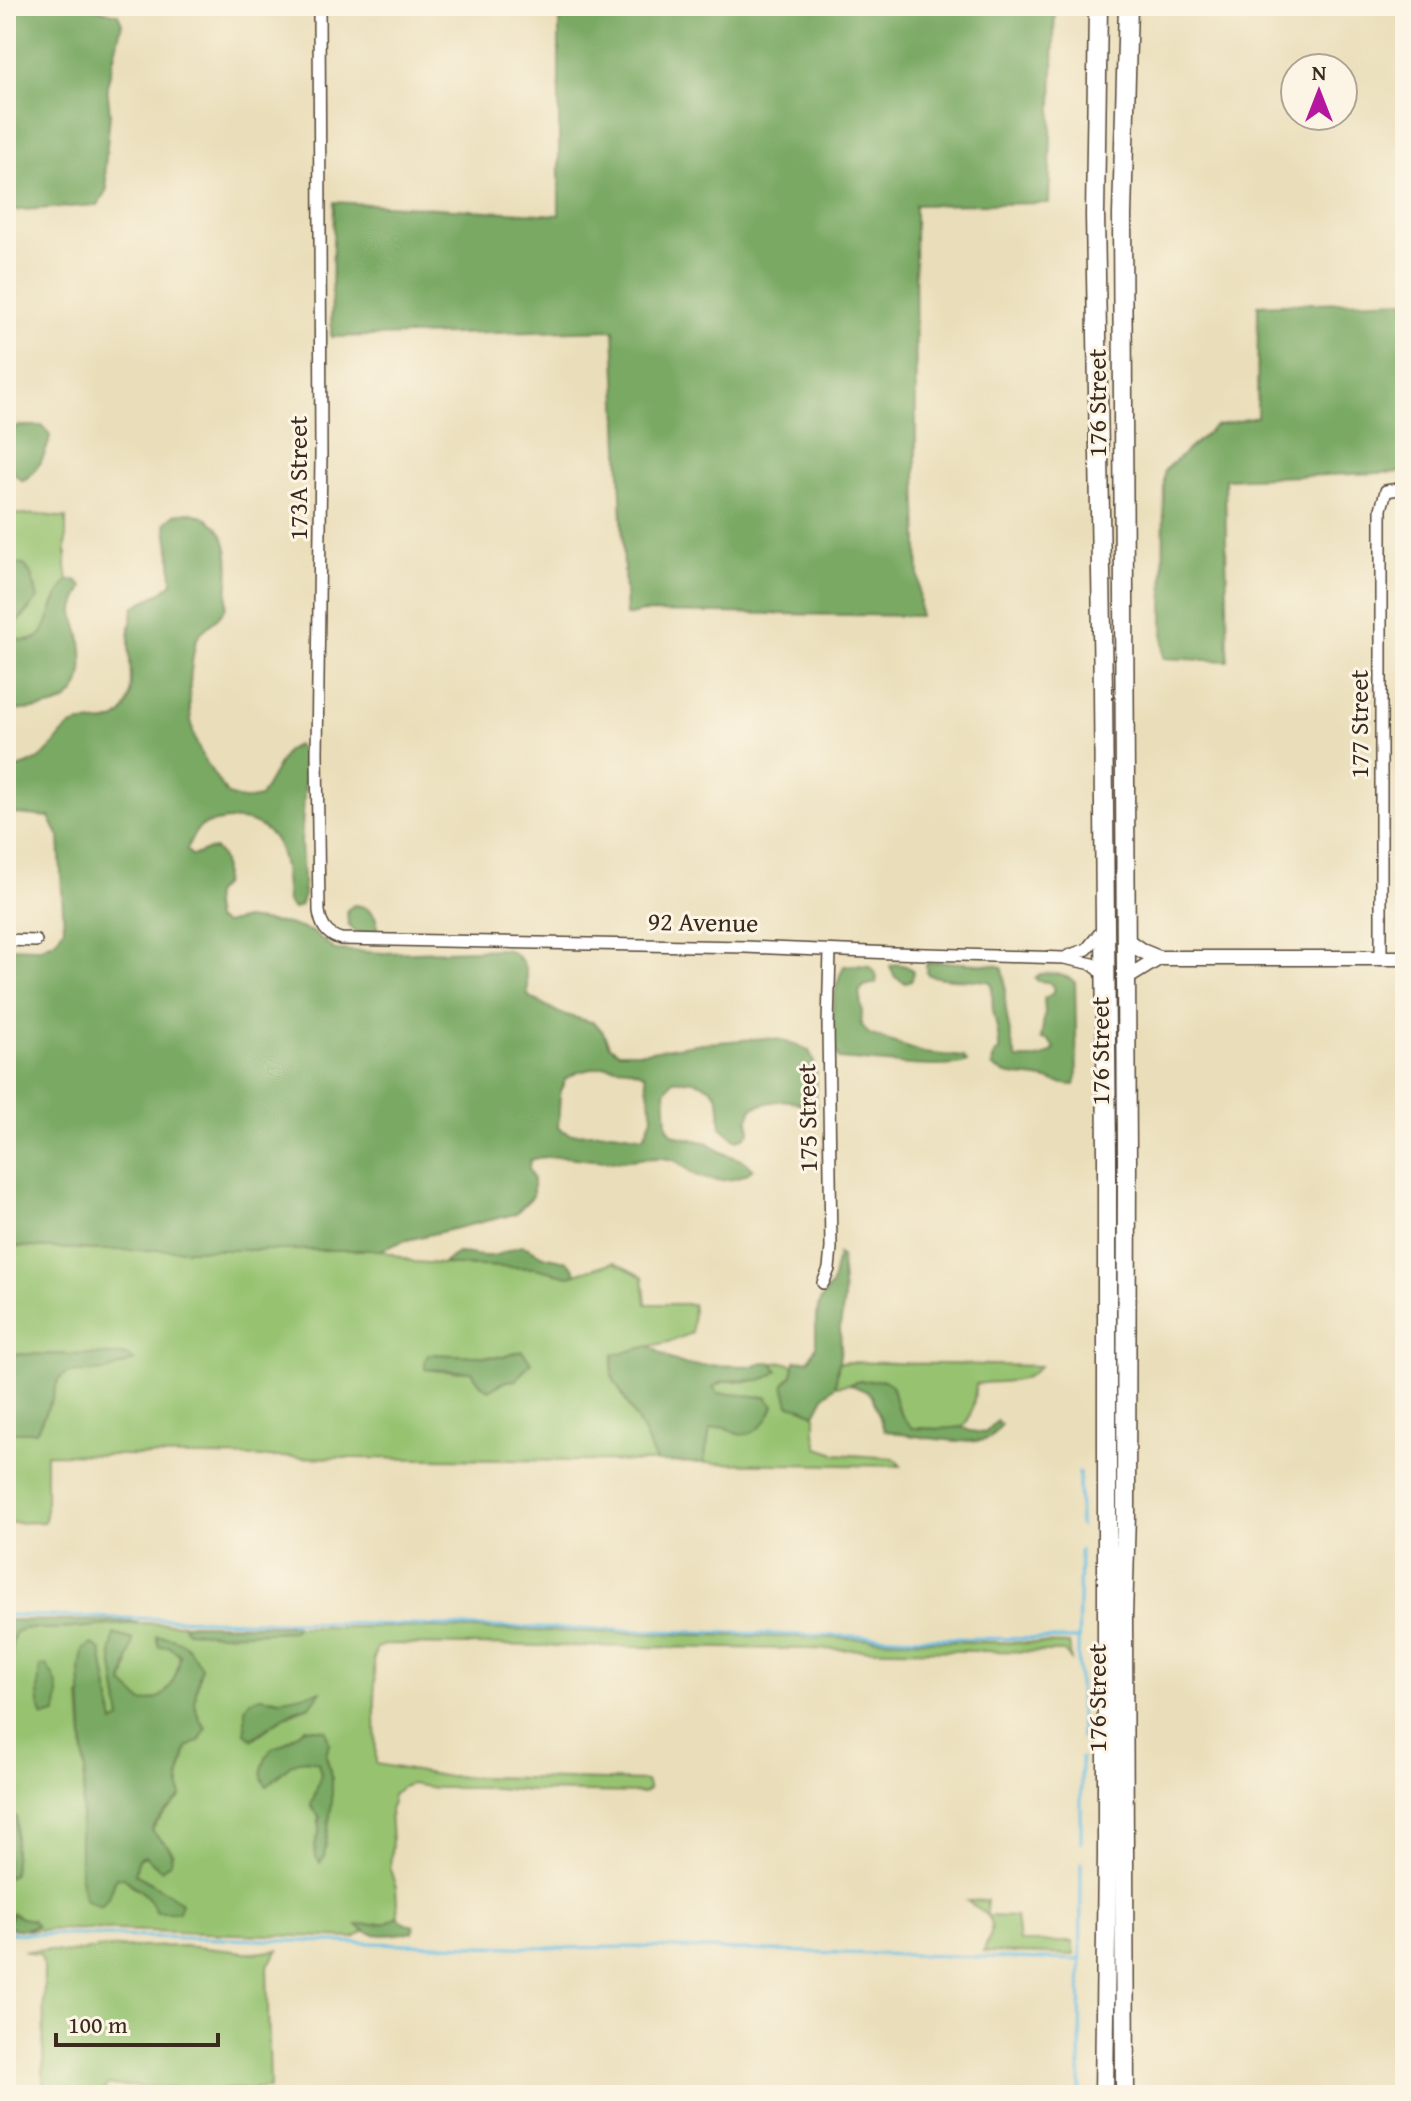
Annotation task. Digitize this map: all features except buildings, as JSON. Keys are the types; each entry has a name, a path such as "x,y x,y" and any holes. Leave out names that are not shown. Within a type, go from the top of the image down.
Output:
{"highway":[{"name":"176 Street","path":"1098,6 1095,215 1106,977 1107,1810 1104,2095"},
{"name":"176 Street","path":"1125,2095 1122,215 1128,6"}],"street":[{"name":"173A Street","path":"319,6 319,911 324,928 341,939"},
{"name":"177 Street","path":"1381,958 1381,509 1386,491 1405,488"},
{"path":"1064,958 1087,949 1105,926"},
{"name":"92 Avenue","path":"341,939 732,946 1064,958 1093,964 1106,977"},
{"path":"1125,939 1159,958 1405,958"},
{"path":"6,940 36,941"},
{"name":"175 Street","path":"823,1283 829,1269 831,1248 830,951"},
{"path":"1125,979 1159,958"}],"green space":[{"path":"6,6 86,6 118,14 122,23 107,86 110,114 105,166 107,189 98,205 6,211"},
{"path":"559,6 1055,6 1049,203 915,205 920,616 642,612 626,616 614,330 331,337 334,202 559,215"},
{"path":"1405,300 1405,472 1225,479 1228,661 1163,658 1164,471 1215,426 1257,417 1258,305"},
{"path":"43,426 50,436 41,462 23,481 10,465 6,443 8,429"},
{"path":"187,512 210,521 218,528 227,547 226,607 197,638 192,665 191,721 203,756 228,795 244,800 260,797 287,750 297,745 304,754 301,844 304,895 300,906 293,909 287,902 284,865 274,838 262,827 250,822 223,821 200,827 187,850 192,856 215,849 221,856 223,884 214,894 215,919 224,924 244,919 288,924 312,932 335,950 385,953 505,949 522,962 528,996 559,1013 595,1023 609,1045 619,1052 645,1052 766,1038 799,1046 809,1051 813,1059 816,1106 781,1101 752,1108 748,1119 750,1131 744,1138 736,1140 721,1127 719,1100 706,1085 673,1080 665,1092 667,1126 671,1132 709,1143 721,1152 746,1162 753,1169 740,1177 716,1180 694,1174 668,1159 611,1161 539,1158 530,1160 533,1196 515,1214 403,1241 381,1250 100,1250 6,1246 6,947 39,948 55,941 64,928 59,837 49,817 6,813 6,770 38,759 71,726 109,722 122,714 130,697 129,639 134,607 172,583 165,523 174,515","holes":["605,1066 628,1068 645,1074 653,1115 644,1137 613,1132 570,1134 558,1128 560,1093 565,1079 578,1072"]},
{"path":"6,514 66,518 68,580 55,601 45,632 37,638 14,638 15,627 30,608 36,588 24,565 6,563"},
{"path":"6,563 24,565 30,572 38,598 19,621 14,638 32,640 43,632 68,580 76,581 83,587 74,611 81,641 81,679 67,700 56,705 6,711"},
{"path":"354,905 372,912 377,930 355,932 348,924 347,910"},
{"path":"926,963 1002,967 1008,1022 1017,1059 1043,1057 1055,1048 1048,1040 1041,1039 1044,999 1053,993 1054,986 1035,978 1040,974 1054,974 1075,982 1075,1085 1009,1075 992,1066 999,1046 991,982 927,974"},
{"path":"897,964 913,971 912,980 906,983 895,977 890,966"},
{"path":"844,966 869,966 877,976 876,983 864,986 859,992 861,1024 869,1034 923,1053 963,1057 967,1062 926,1066 839,1059 833,1038 834,999"},
{"path":"6,1246 100,1250 381,1250 414,1262 535,1268 569,1276 614,1262 643,1277 646,1304 693,1304 692,1333 613,1355 612,1376 643,1431 656,1462 46,1454 44,1522 6,1523 6,1432 36,1431 58,1380 66,1373 122,1355 6,1354","holes":["521,1352 516,1380 488,1390 472,1372 425,1369 429,1354 503,1357"]},
{"path":"522,1246 570,1264 576,1274 569,1276 535,1268 443,1263 458,1253 490,1256"},
{"path":"838,1254 841,1256 844,1299 841,1348 835,1386 825,1395 815,1414 789,1405 784,1384 792,1375 795,1361 809,1360 816,1346 816,1316 820,1301 832,1284"},
{"path":"650,1346 670,1359 687,1365 754,1366 773,1363 778,1371 765,1379 725,1381 713,1387 718,1393 766,1397 774,1406 769,1417 756,1431 744,1435 725,1427 710,1429 704,1463 656,1462 643,1431 612,1376 613,1355"},
{"path":"522,1351 531,1362 516,1380 488,1390 472,1372 425,1369 429,1354 503,1357"},
{"path":"6,1354 122,1355 134,1361 106,1371 66,1373 58,1380 36,1432 6,1432"},
{"path":"784,1362 795,1366 792,1375 802,1408 815,1414 818,1448 836,1454 894,1458 901,1466 704,1463 709,1429 725,1427 738,1434 766,1397 718,1393 712,1387 726,1381 749,1382 777,1371 773,1363"},
{"path":"839,1362 1040,1366 1027,1377 976,1384 966,1423 959,1428 938,1429 911,1428 898,1408 892,1385 860,1381 835,1386"},
{"path":"884,1380 892,1385 898,1408 912,1428 963,1427 985,1433 997,1421 1001,1425 989,1438 979,1441 937,1439 884,1430 872,1396 849,1384"},
{"path":"6,1620 138,1623 22,1629 15,1633 12,1643 10,1801 6,1803"},
{"path":"138,1623 186,1624 184,1627 219,1634 293,1631 297,1627 390,1627 1069,1644 1071,1660 1064,1652 389,1644 376,1648 374,1659 376,1764 443,1776 646,1781 649,1789 643,1793 436,1788 410,1784 402,1787 393,1795 390,1811 390,1869 396,1888 398,1917 387,1923 358,1925 364,1932 355,1938 87,1929 25,1930 36,1926 12,1913 6,1926 6,1875 13,1874 17,1818 13,1814 6,1818 6,1803 10,1800 12,1643 15,1633 22,1629","holes":["169,1646 201,1667 194,1703 200,1721 200,1740 187,1748 179,1779 181,1797 152,1830 173,1853 161,1870 145,1856 138,1859 135,1874 152,1883 149,1896 123,1877 116,1878 109,1896 80,1834 85,1772 80,1696 101,1651 114,1723 121,1719 111,1651 129,1663 123,1684 143,1703 166,1692 175,1677 180,1655","272,1698 310,1706 287,1716 253,1739","305,1728 329,1743 326,1756 332,1776 324,1857 315,1845 319,1833 318,1786 321,1774 318,1762 296,1762 279,1776 272,1748 282,1745"]},
{"path":"186,1624 297,1627 293,1631 219,1634 187,1631 184,1627"},
{"path":"114,1634 133,1640 123,1684 143,1702 166,1692 178,1666 180,1655 169,1646 159,1647 156,1636 173,1638 184,1644 201,1667 196,1706 206,1728 200,1740 187,1748 179,1779 181,1797 152,1830 169,1847 171,1862 161,1870 145,1856 138,1859 135,1874 181,1903 179,1912 156,1912 146,1895 123,1877 116,1878 101,1907 84,1899 80,1878 85,1772 80,1669 83,1650 92,1644 101,1651 114,1723 121,1719 111,1651"},
{"path":"46,1665 56,1682 58,1699 56,1714 43,1717 38,1686 40,1667"},
{"path":"321,1691 310,1706 295,1710 252,1739 245,1733 245,1709 250,1700 261,1697 279,1700"},
{"path":"305,1728 326,1730 329,1743 326,1756 332,1776 332,1802 324,1857 320,1863 315,1845 320,1817 311,1806 321,1774 318,1762 295,1763 267,1786 262,1777 264,1762 272,1748 282,1745"},
{"path":"13,1814 17,1818 13,1874 8,1877 6,1818"},
{"path":"987,1900 987,1916 1016,1917 1019,1942 1072,1942 1074,1955 984,1952 991,1932 990,1921 967,1901"},
{"path":"12,1913 32,1920 36,1925 21,1929 10,1927 7,1925"},
{"path":"398,1917 414,1926 413,1932 376,1934 357,1925 387,1923"},
{"path":"184,1946 256,1953 279,1950 267,1966 270,2088 203,2090 109,2085 100,2095 43,2095 44,1967 40,1955 23,1951 69,1953 98,1948"}],"waterway":[{"path":"1079,1472 1080,1526"},
{"path":"1080,1550 1078,1655 1081,1737"},
{"path":"6,1615 1079,1639"},
{"path":"1081,1758 1081,1842"},
{"path":"1080,2095 1081,1863"},
{"path":"6,1933 1079,1960"}]}
